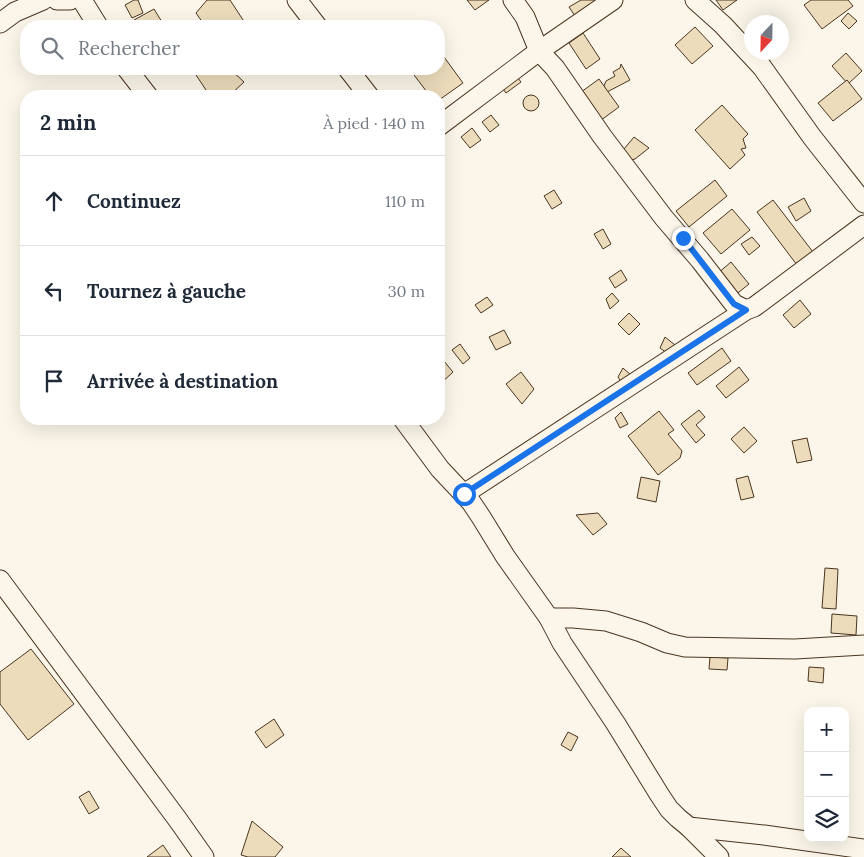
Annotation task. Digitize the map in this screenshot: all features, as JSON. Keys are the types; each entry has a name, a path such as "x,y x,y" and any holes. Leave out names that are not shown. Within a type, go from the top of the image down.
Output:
{"street":[{"path":"0,23 16,12 43,0"},
{"path":"57,0 70,0"},
{"path":"82,0 94,20"},
{"path":"297,0 312,20"},
{"path":"513,0 525,18 539,51 555,68 602,136 664,218 734,304 746,310"},
{"path":"445,122 539,51 613,0"},
{"path":"695,0 723,25 762,67 812,137 864,203"},
{"path":"132,75 143,90"},
{"path":"353,75 364,90"},
{"path":"464,494 754,306 864,225"},
{"path":"408,425 481,517 505,556 549,618 562,643 616,724 669,809 719,857"},
{"path":"0,580 204,857"},
{"path":"549,618 606,621 641,632 667,643 685,647 785,649 864,646"},
{"path":"689,827 764,835 864,850"}],"building":[{"path":"138,0 143,13 132,18 125,5"},
{"path":"207,0 230,0 243,20 201,20 196,13"},
{"path":"467,0 489,0 475,10"},
{"path":"581,0 601,0 575,16 569,7"},
{"path":"716,0 737,0 723,10"},
{"path":"811,0 848,0 853,6 822,29 804,5"},
{"path":"154,9 161,20 134,20"},
{"path":"848,13 857,21 849,29 841,21"},
{"path":"695,27 713,46 692,64 675,45"},
{"path":"583,33 600,59 586,69 569,43"},
{"path":"846,53 862,71 848,84 832,66"},
{"path":"445,58 463,83 445,96 445,90 425,90 414,75 445,75"},
{"path":"621,64 630,80 607,92 604,86 606,81 615,76 613,72 620,68"},
{"path":"515,74 521,82 506,93 500,85"},
{"path":"196,75 236,75 244,82 235,90 206,90"},
{"path":"599,79 619,107 597,123 577,95"},
{"path":"847,80 862,99 833,121 818,103"},
{"path":"528,95 534,95 539,100 537,109 528,111 523,106 523,100"},
{"path":"722,105 748,134 743,139 746,148 741,149 745,155 730,169 695,130"},
{"path":"491,115 499,125 490,132 482,122"},
{"path":"472,128 481,140 470,148 461,137"},
{"path":"634,137 649,148 635,159 627,161 619,155"},
{"path":"715,180 727,196 689,227 676,211"},
{"path":"554,190 562,203 552,209 544,196"},
{"path":"804,198 811,211 796,221 788,207"},
{"path":"773,200 813,252 797,265 757,212"},
{"path":"732,209 750,230 721,254 703,233"},
{"path":"603,229 611,244 603,249 594,234"},
{"path":"752,237 760,246 749,255 741,244"},
{"path":"731,262 749,284 734,296 717,274"},
{"path":"621,270 627,280 615,288 609,278"},
{"path":"612,293 619,301 610,309 606,299"},
{"path":"487,297 493,305 481,313 475,305"},
{"path":"800,300 811,314 794,328 783,315"},
{"path":"629,313 640,324 629,335 618,324"},
{"path":"504,330 511,343 496,350 489,337"},
{"path":"665,337 675,345 667,353 660,348"},
{"path":"460,344 470,358 463,364 452,350"},
{"path":"722,348 731,361 697,385 688,373"},
{"path":"445,362 453,372 445,379"},
{"path":"739,367 749,380 726,398 716,386"},
{"path":"623,368 633,377 624,386 618,377"},
{"path":"521,372 534,389 522,404 506,384"},
{"path":"699,410 705,417 696,425 705,435 696,443 681,424"},
{"path":"659,411 674,430 668,434 682,451 680,458 658,475 628,436"},
{"path":"621,412 628,424 620,428 615,418"},
{"path":"744,427 757,441 744,453 731,439"},
{"path":"807,438 812,460 797,463 792,441"},
{"path":"748,476 754,497 741,500 736,479"},
{"path":"641,477 660,481 656,502 637,498"},
{"path":"598,513 607,524 593,535 576,515"},
{"path":"825,568 838,569 836,609 822,608"},
{"path":"832,614 857,616 856,635 831,633"},
{"path":"31,649 74,704 28,740 0,704 0,672"},
{"path":"710,657 728,658 727,670 709,669"},
{"path":"809,667 824,668 823,683 808,681"},
{"path":"274,719 284,735 266,748 255,732"},
{"path":"568,732 578,737 571,751 561,745"},
{"path":"89,791 99,808 89,814 79,797"},
{"path":"252,821 283,847 275,857 248,857 241,855"},
{"path":"163,845 171,857 147,857"},
{"path":"621,848 631,857 612,857"}],"route":[{"path":"464,494 746,310 734,304 683,238"}]}
